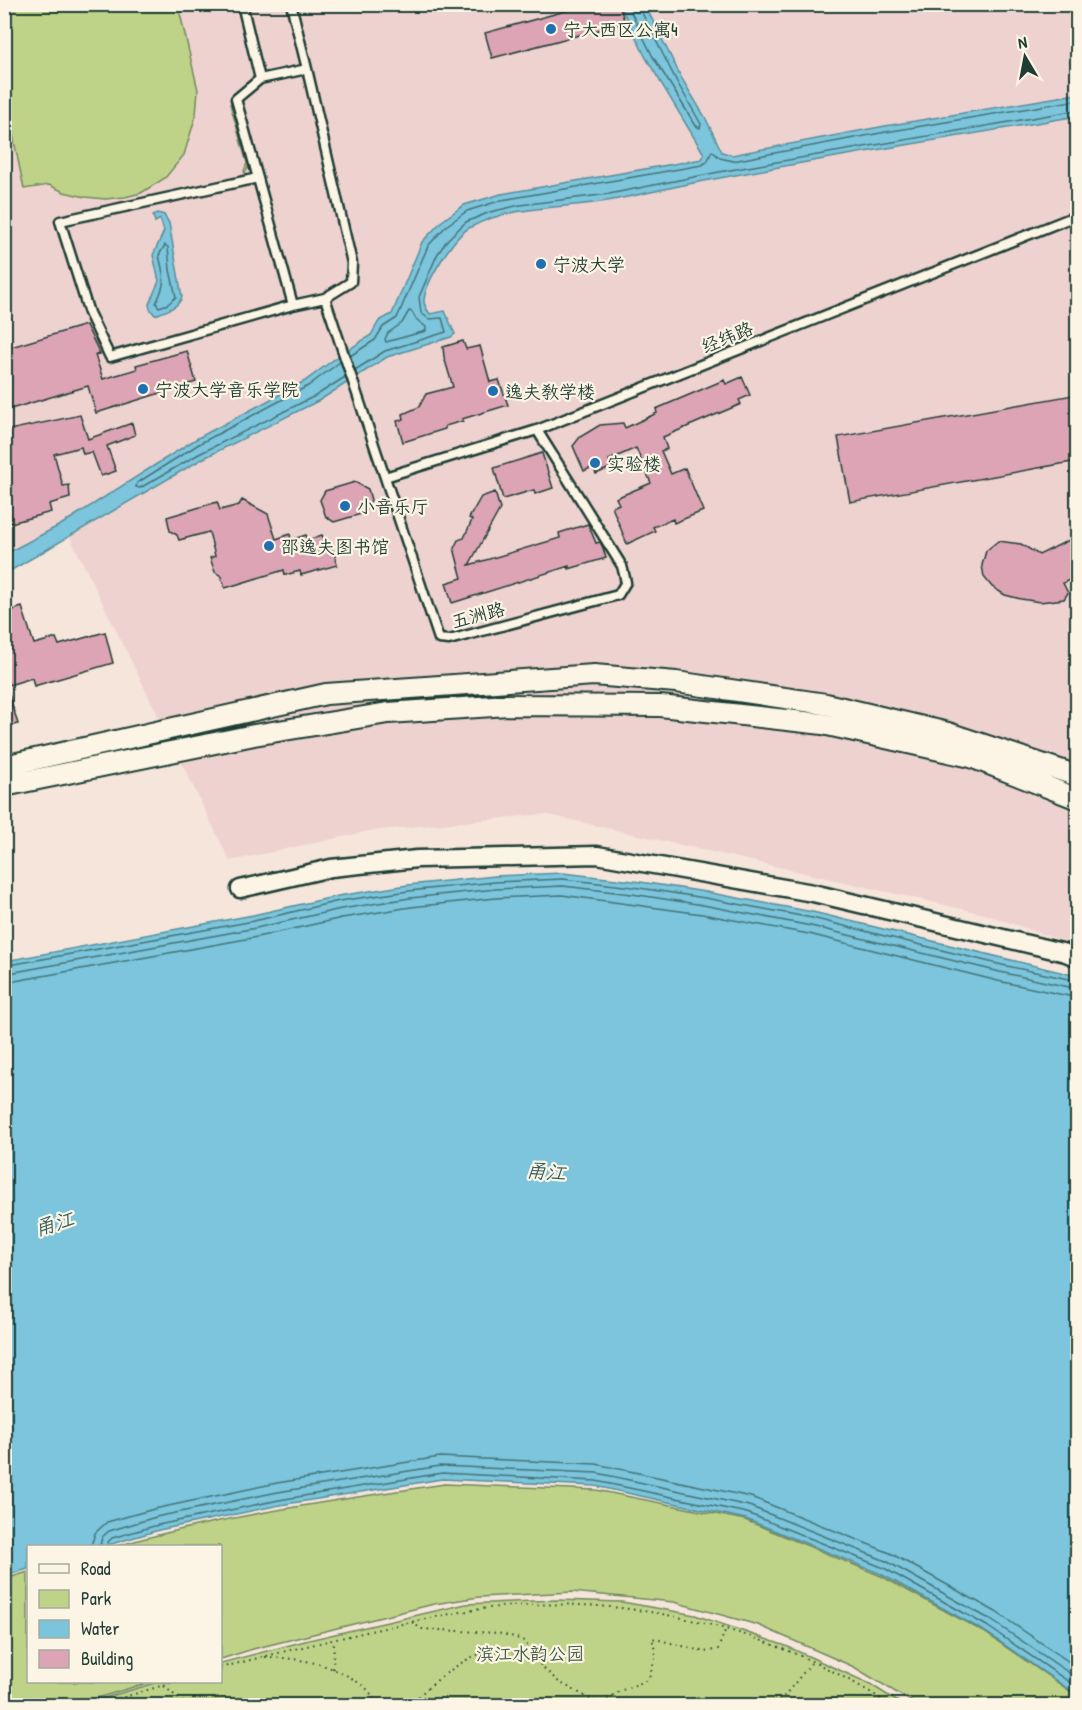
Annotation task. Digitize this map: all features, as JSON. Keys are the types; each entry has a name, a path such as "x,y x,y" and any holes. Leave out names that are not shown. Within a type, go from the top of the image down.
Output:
{"street":[{"path":"4,766 326,694 594,675 676,682 826,704 948,733 1077,776"},
{"path":"4,786 254,735 388,713 508,705 648,706 823,724 971,757 1077,799"},
{"path":"240,889 331,868 417,859 597,855 813,893 982,932 1066,953 1077,958"}],"lane":[{"path":"242,4 260,79"},
{"path":"258,177 60,220 89,313 110,357 325,298 351,282 352,263 291,4"},
{"path":"293,305 236,99 260,79 307,69"},
{"name":"经纬路","path":"385,477 537,430 1077,215"},
{"name":"五洲路","path":"325,298 438,639 449,640 618,595 626,582 621,566 537,430"}],"path":[{"path":"222,1667 412,1622 500,1607 586,1605 663,1613 764,1641 874,1693 892,1706"},
{"path":"412,1622 421,1629 498,1633 524,1641 537,1660 559,1682 596,1702"},
{"path":"602,1702 648,1678 656,1656 652,1638 705,1652 718,1649 726,1630"},
{"path":"333,1669 334,1639"},
{"path":"411,1706 415,1698 472,1657 496,1650 537,1660"},
{"path":"262,1657 295,1658 321,1664 350,1676 370,1691 375,1706"},
{"path":"776,1706 812,1662"},
{"path":"94,1706 170,1683"},
{"path":"163,1685 187,1706"},
{"path":"517,1706 602,1702 696,1706"}],"shaded area":[{"name":"宁波大学","path":"5,5 1077,5 1077,946 984,914 545,814 370,831 230,861 63,523 5,553"}],"green space":[{"path":"4,5 178,5 198,90 196,115 184,155 165,178 141,193 105,199 64,192 49,185 24,189 5,97"},
{"path":"230,104 232,104 250,163 245,174 247,163"},
{"path":"444,1484 596,1490 745,1520 881,1576 984,1632 1077,1696 1077,1705 917,1705 854,1667 758,1625 674,1602 572,1592 479,1597 434,1604 222,1659 222,1545 121,1545 238,1517"},
{"path":"27,1572 27,1683 147,1683 74,1705 5,1705 5,1579"},
{"name":"滨江水韵公园","path":"556,1600 622,1602 695,1615 786,1646 870,1684 903,1705 81,1705 155,1683 222,1683 222,1663 466,1604"}],"water":[{"path":"620,5 645,5 722,152 732,155 885,126 1077,94 1077,116 693,183 613,200 505,214 471,227 456,240 441,261 425,294 424,302 430,314 445,311 455,334 451,337 387,357 320,400 202,459 5,574 5,554 62,524 196,439 305,381 371,335 379,321 392,314 422,242 442,221 464,205 501,194 702,159 704,154 646,58"},
{"path":"158,213 164,215 169,223 182,297 175,306 155,315 149,304 159,281 153,255 164,231 160,219 155,222 153,215"},
{"name":"甬江","path":"563,873 706,892 813,912 1077,976 1077,1695 984,1631 881,1574 746,1519 595,1486 442,1479 280,1505 159,1530 108,1545 27,1545 27,1569 5,1576 5,961 253,915 338,896 408,885 495,876"}],"building":[{"name":"宁大西区公寓4","path":"591,4 619,4 625,23 492,58 485,33"},
{"path":"86,325 100,354 95,355 103,379 137,369 136,365 187,351 196,382 96,413 88,386 4,411 4,349"},
{"name":"逸夫教学楼","path":"463,341 466,349 480,346 490,382 499,380 508,405 462,419 463,421 445,426 445,429 403,442 397,421 404,419 403,414 419,407 426,394 453,387 443,347"},
{"name":"实验楼","path":"742,377 750,395 739,400 741,404 663,437 667,449 661,451 671,474 685,468 703,511 674,523 673,519 653,527 655,531 627,544 612,507 619,504 616,498 651,483 636,448 609,460 612,467 596,474 593,467 584,471 573,446 580,437 600,425 623,423 625,428 657,413 656,409 724,380 726,384"},
{"path":"1073,395 1077,418 1077,461 850,502 838,437"},
{"path":"80,415 88,439 132,423 135,435 107,446 116,471 101,476 92,452 83,454 81,447 54,454 63,486 69,485 70,498 49,504 51,512 4,525 4,431"},
{"path":"542,453 553,488 535,494 534,490 503,499 494,468"},
{"name":"小音乐厅","path":"355,482 368,489 371,500 364,513 334,522 326,517 320,500 325,491"},
{"path":"495,492 500,509 469,565 560,538 559,533 588,524 596,543 600,542 606,558 569,569 569,566 452,603 446,583 462,578 454,548 458,540 464,538 472,520 469,518 481,497"},
{"name":"邵逸夫图书馆","path":"242,500 268,514 276,539 290,534 291,540 306,535 308,540 322,535 327,546 334,552 337,565 301,575 300,571 285,575 284,570 225,588 210,558 215,556 209,532 179,540 177,535 170,531 167,517 217,502 220,510 239,505"},
{"path":"1077,536 1077,576 1063,583 1068,593 1064,599 1040,602 1005,595 992,587 984,577 982,565 986,551 998,541 1021,544 1039,555"},
{"path":"22,607 34,644 56,638 59,645 105,632 113,663 34,686 32,678 9,685 4,671 4,613"},
{"path":"4,688 7,688 18,724 4,727"}],"place":[{"name":"宁大西区公寓4","path":"551,29"},
{"name":"宁波大学","path":"541,264"},
{"name":"宁波大学音乐学院","path":"143,389"},
{"name":"逸夫教学楼","path":"493,391"},
{"name":"实验楼","path":"595,463"},
{"name":"小音乐厅","path":"345,506"},
{"name":"邵逸夫图书馆","path":"269,546"}]}
